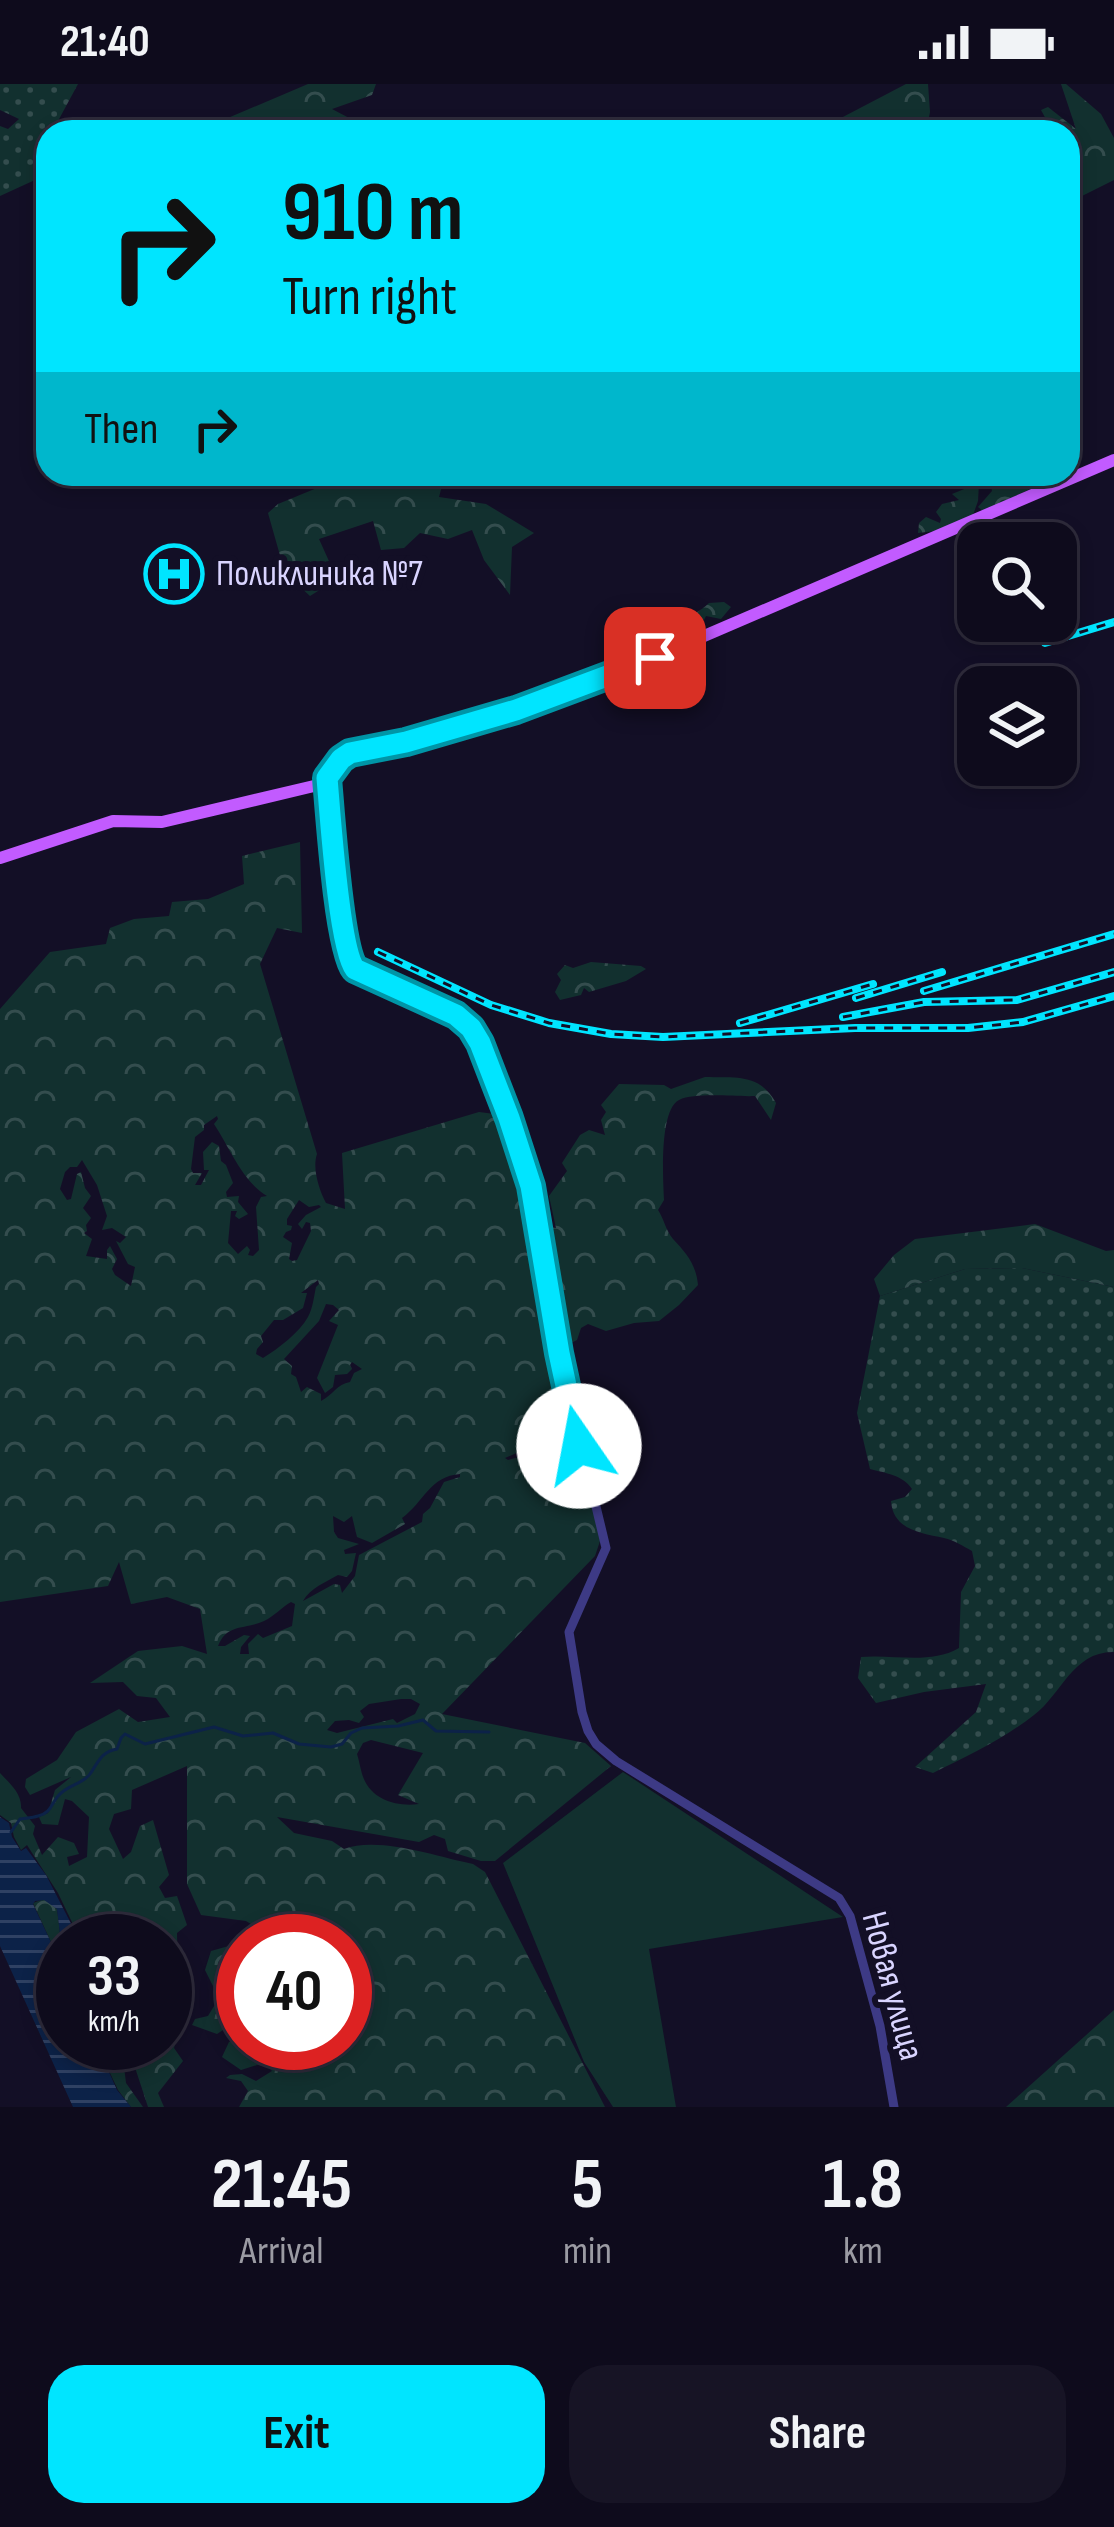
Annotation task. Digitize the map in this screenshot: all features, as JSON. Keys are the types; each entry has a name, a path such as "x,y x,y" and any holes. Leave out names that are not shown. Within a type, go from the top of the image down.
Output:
{"main road":[{"path":"1080,475 1114,460"},
{"path":"0,858 113,820 179,819 297,790 327,778 350,753 516,710 626,670 1056,486"}],"street":[{"name":"Новая улица","path":"327,778 349,961 355,969 456,1015 471,1028 531,1186 559,1353 606,1548 568,1632 588,1731 616,1761 839,1898 850,1916 880,2026 894,2107"}],"green space":[{"path":"0,84 78,84 59,120 36,120 36,180 0,196 0,126 8,129 19,119 0,110"},
{"path":"308,84 376,84 372,95 332,109 350,120 223,120"},
{"path":"906,84 928,84 928,120 841,118"},
{"path":"1061,84 1101,114 1114,138 1114,180 1080,197 1080,120 1073,120"},
{"path":"1048,107 1065,120 1046,120 1041,110"},
{"path":"322,486 442,486 439,497 486,504 534,533 512,547 510,595 484,560 472,530 448,539 420,533 404,548 381,550 373,521 319,539 337,579 310,596 285,573 268,513"},
{"path":"979,486 973,515 918,533 926,517 940,523 936,512 942,504 959,500 952,494"},
{"path":"991,486 1037,486 983,511 978,507"},
{"path":"724,602 731,607 721,619 706,616 655,641 643,641 709,603"},
{"path":"300,842 302,933 277,928 260,964 317,1154 317,1179 326,1203 345,1209 342,1153 479,1112 502,1115 552,1322 570,1436 564,1442 544,1441 505,1458 551,1448 555,1454 579,1450 601,1538 595,1556 442,1714 585,1743 611,1766 495,1861 448,1851 445,1839 434,1835 419,1842 277,1817 294,1833 332,1841 344,1849 374,1845 408,1849 473,1864 485,1872 605,2107 239,2107 248,2091 241,2081 226,2078 230,2075 242,2074 256,2081 271,2070 372,2070 372,1914 201,1915 187,1884 187,1766 132,1790 131,1809 114,1814 109,1829 123,1859 131,1852 140,1826 153,1820 169,1875 159,1887 165,1898 177,1896 183,1914 68,1914 27,1845 21,1850 11,1823 0,1815 0,1773 35,1826 33,1834 42,1855 58,1837 74,1843 79,1854 67,1857 69,1866 87,1857 89,1817 72,1801 65,1799 58,1825 42,1824 39,1817 48,1813 55,1790 71,1777 30,1795 26,1779 57,1760 76,1732 119,1709 138,1722 170,1717 156,1698 137,1696 123,1682 90,1683 138,1651 182,1646 207,1654 200,1609 167,1597 131,1604 119,1562 108,1586 0,1602 0,1009 50,952 106,944 110,928 134,919 169,916 172,902 208,899 244,884 242,856","holes":["217,1116 214,1124 237,1164 267,1196 256,1207 259,1250 253,1256 248,1255 247,1246 238,1254 228,1243 231,1211 237,1211 239,1219 248,1214 239,1196 227,1197 233,1183 219,1146 212,1142 203,1152 204,1170 209,1170 201,1185 195,1185 202,1173 191,1169 195,1137","82,1160 97,1185 107,1216 102,1230 112,1228 126,1237 116,1241 128,1264 135,1267 131,1286 115,1275 112,1269 117,1259 110,1246 107,1259 86,1256 92,1239 84,1233 91,1218 83,1208 91,1196 81,1172 71,1199 60,1189 65,1172","299,1200 309,1207 321,1207 298,1224 302,1229 310,1223 311,1231 297,1260 292,1261 292,1243 283,1237 292,1226 287,1219","318,1280 310,1313 299,1329 263,1358 256,1354 261,1336 274,1320 303,1308 307,1293 301,1293","326,1304 339,1310 329,1321 338,1325 317,1378 325,1393 333,1387 335,1375 352,1369 352,1362 362,1369 321,1401 321,1394 307,1387 301,1392 292,1366 284,1359 319,1321","460,1474 444,1482 422,1522 359,1555 355,1576 342,1593 340,1585 334,1584 303,1601 319,1586 352,1571 356,1553 345,1554 344,1550 359,1544 338,1538 333,1516 344,1522 352,1516 357,1537 372,1543 405,1524 402,1518 434,1485","291,1602 295,1604 292,1626 263,1638 258,1634 248,1644 249,1654 240,1654 250,1636 218,1646 231,1630 264,1621","401,1699 420,1704 415,1714 397,1723 393,1719 337,1733 327,1730 335,1721 359,1723 364,1717 360,1711 369,1704","371,1740 423,1753 398,1795 419,1804 393,1803 377,1796 366,1783 357,1754"]},
{"path":"591,962 646,969 626,981 589,992 584,988 581,995 560,1000 555,992 561,980 557,974 565,965 573,968"},
{"path":"705,1077 754,1082 776,1103 771,1120 755,1096 695,1096 679,1100 668,1117 664,1200 658,1210 693,1265 698,1285 659,1321 606,1331 588,1324 569,1344 548,1227 556,1228 549,1196 567,1171 562,1163 580,1135 589,1130 605,1135 601,1120 606,1112 601,1105 619,1084 671,1089"},
{"path":"1035,1224 1114,1250 1114,1287 1022,1268 965,1269 880,1296 874,1279 915,1239"},
{"path":"1022,1268 1114,1287 1114,1652 1088,1659 1034,1715 933,1773 915,1767 976,1712 986,1684 876,1703 858,1678 861,1657 924,1658 959,1648 961,1592 975,1566 972,1551 910,1529 897,1518 891,1501 912,1489 899,1478 870,1469 857,1413 880,1296 965,1269"},
{"path":"623,1772 843,1917 649,1949 676,2107 613,2107 584,2062 503,1863"},
{"path":"44,1899 58,1914 38,1914 33,1903"},
{"path":"216,1950 216,1992 205,1970 211,1951"},
{"path":"216,2003 216,2034 192,2025 195,2019 208,2016"},
{"path":"1114,2010 1114,2107 1006,2107"},
{"path":"109,2070 124,2070 126,2083 143,2107 131,2107"},
{"path":"136,2070 176,2070 158,2093 164,2107 148,2107"}],"water":[{"path":"0,1817 9,1823 21,1851 26,1848 46,1875 66,1914 58,1914 44,1900 33,1904 38,1914 36,2025 0,1946"},
{"path":"56,2070 108,2070 131,2107 73,2107"}],"waterway":[{"path":"11,1832 20,1819 46,1813 62,1792 117,1749 125,1734 145,1744 214,1727 243,1736 273,1733 299,1744 331,1747 362,1728 423,1720 436,1731 489,1732"}],"railway":[{"path":"1045,643 1114,622"},
{"path":"924,991 1114,934"},
{"path":"378,952 491,1005 549,1023 611,1034 663,1037 968,1028 1023,1022 1114,996"},
{"path":"856,998 942,972"},
{"path":"843,1017 924,1002 1017,1000 1114,972"},
{"path":"740,1023 873,984"}],"place":[{"name":"Поликлиника №7","path":"174,574"}],"route":[{"path":"579,1446 531,1186 509,1118 471,1028 456,1015 355,969 349,961 327,778 350,753 516,710 655,658"}]}
